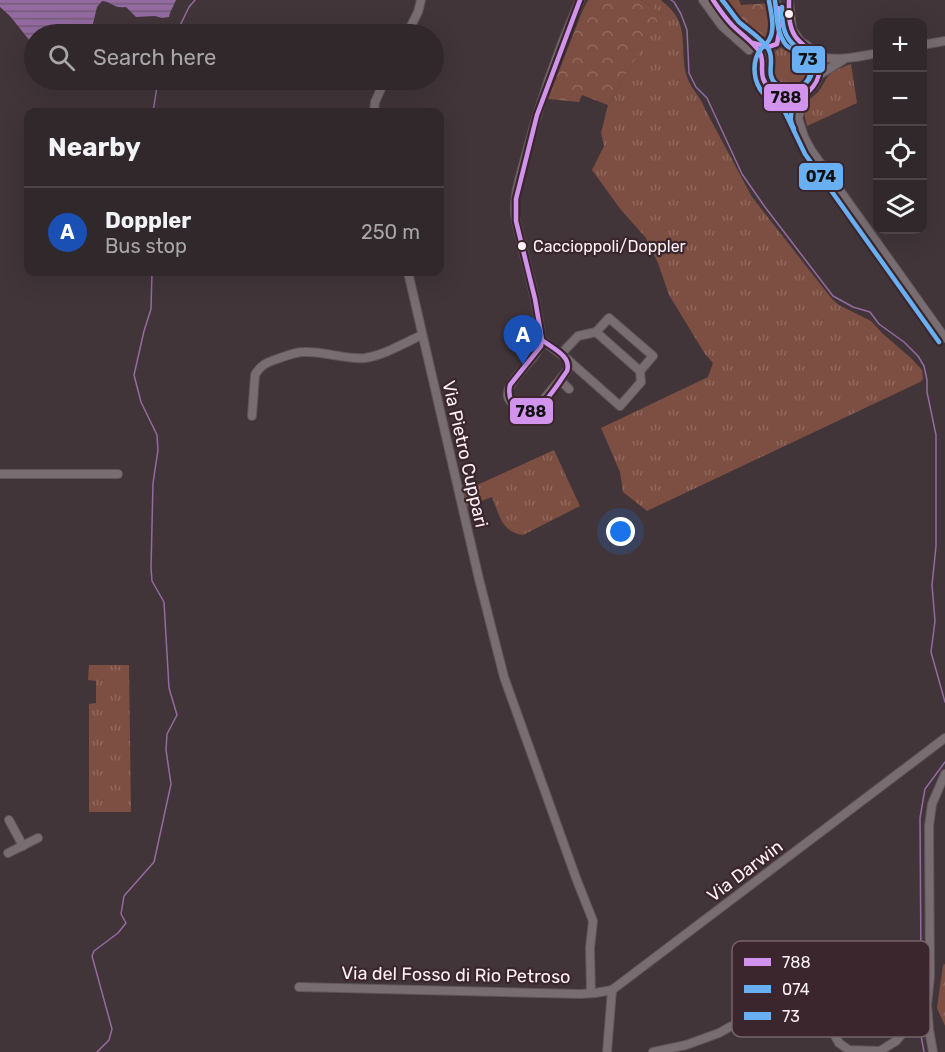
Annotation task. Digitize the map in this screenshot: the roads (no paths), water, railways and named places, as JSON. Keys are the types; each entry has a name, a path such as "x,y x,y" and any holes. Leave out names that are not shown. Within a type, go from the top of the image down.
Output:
{"street":[{"path":"411,24 421,0"},
{"path":"565,354 567,371 538,407 526,413 508,398 510,385 532,359 541,346 542,340 535,298 516,221 516,199 537,115 580,0"},
{"path":"703,0 722,26 751,47 775,45 788,41 800,42"},
{"path":"713,0 731,24 764,59"},
{"path":"777,0 779,29 775,45 764,59 762,73 767,86 785,98 805,94 814,86 819,75 816,56 811,49 800,42 792,29 789,0"},
{"path":"927,44 945,41"},
{"path":"819,75 843,60 873,54"},
{"path":"816,56 843,60"},
{"path":"375,108 380,90"},
{"path":"798,118 805,94"},
{"path":"785,98 798,118 804,138 811,150 945,338"},
{"name":"Via Pietro Cuppari","path":"409,276 504,677 593,921 590,948 591,993"},
{"path":"565,354 580,335 596,332 609,318 653,356 640,371"},
{"path":"542,340 565,354 620,406 641,382 640,371 596,332"},
{"path":"252,416 255,375 260,367 270,361 304,352 353,358 368,357 422,335"},
{"path":"560,380 569,389"},
{"path":"0,474 118,474"},
{"name":"Via Darwin","path":"612,990 945,738"},
{"path":"930,976 930,826 932,804 945,774"},
{"path":"9,820 23,846"},
{"path":"8,853 38,838"},
{"name":"Via del Fosso di Rio Petroso","path":"299,987 591,993 612,990"},
{"path":"607,1052 612,990"},
{"path":"653,1052 686,1045 732,1026"},
{"path":"930,1031 933,1052"},
{"path":"836,1037 839,1043 849,1050 880,1051 900,1037"}],"waterway":[{"path":"181,24 195,0"},
{"path":"671,0 681,14 687,30 689,73 696,87 707,98 742,174 833,296 853,307 870,312 879,324 904,342 924,366 936,435 936,546 932,585 935,621 931,652 945,702"},
{"path":"154,108 156,90"},
{"path":"97,1052 109,1040 112,1029 92,956 94,951 118,933 126,923 121,914 124,896 154,862 171,784 166,750 167,734 177,715 169,688 164,602 152,581 151,568 153,483 158,450 157,435 141,402 134,375 151,309 152,276"},
{"path":"921,941 920,818 925,789 945,762"},
{"path":"921,1037 924,1052"}],"place":[{"name":"Caccioppoli/Doppler","path":"522,246"},
{"name":"Doppler","path":"523,365"}]}
